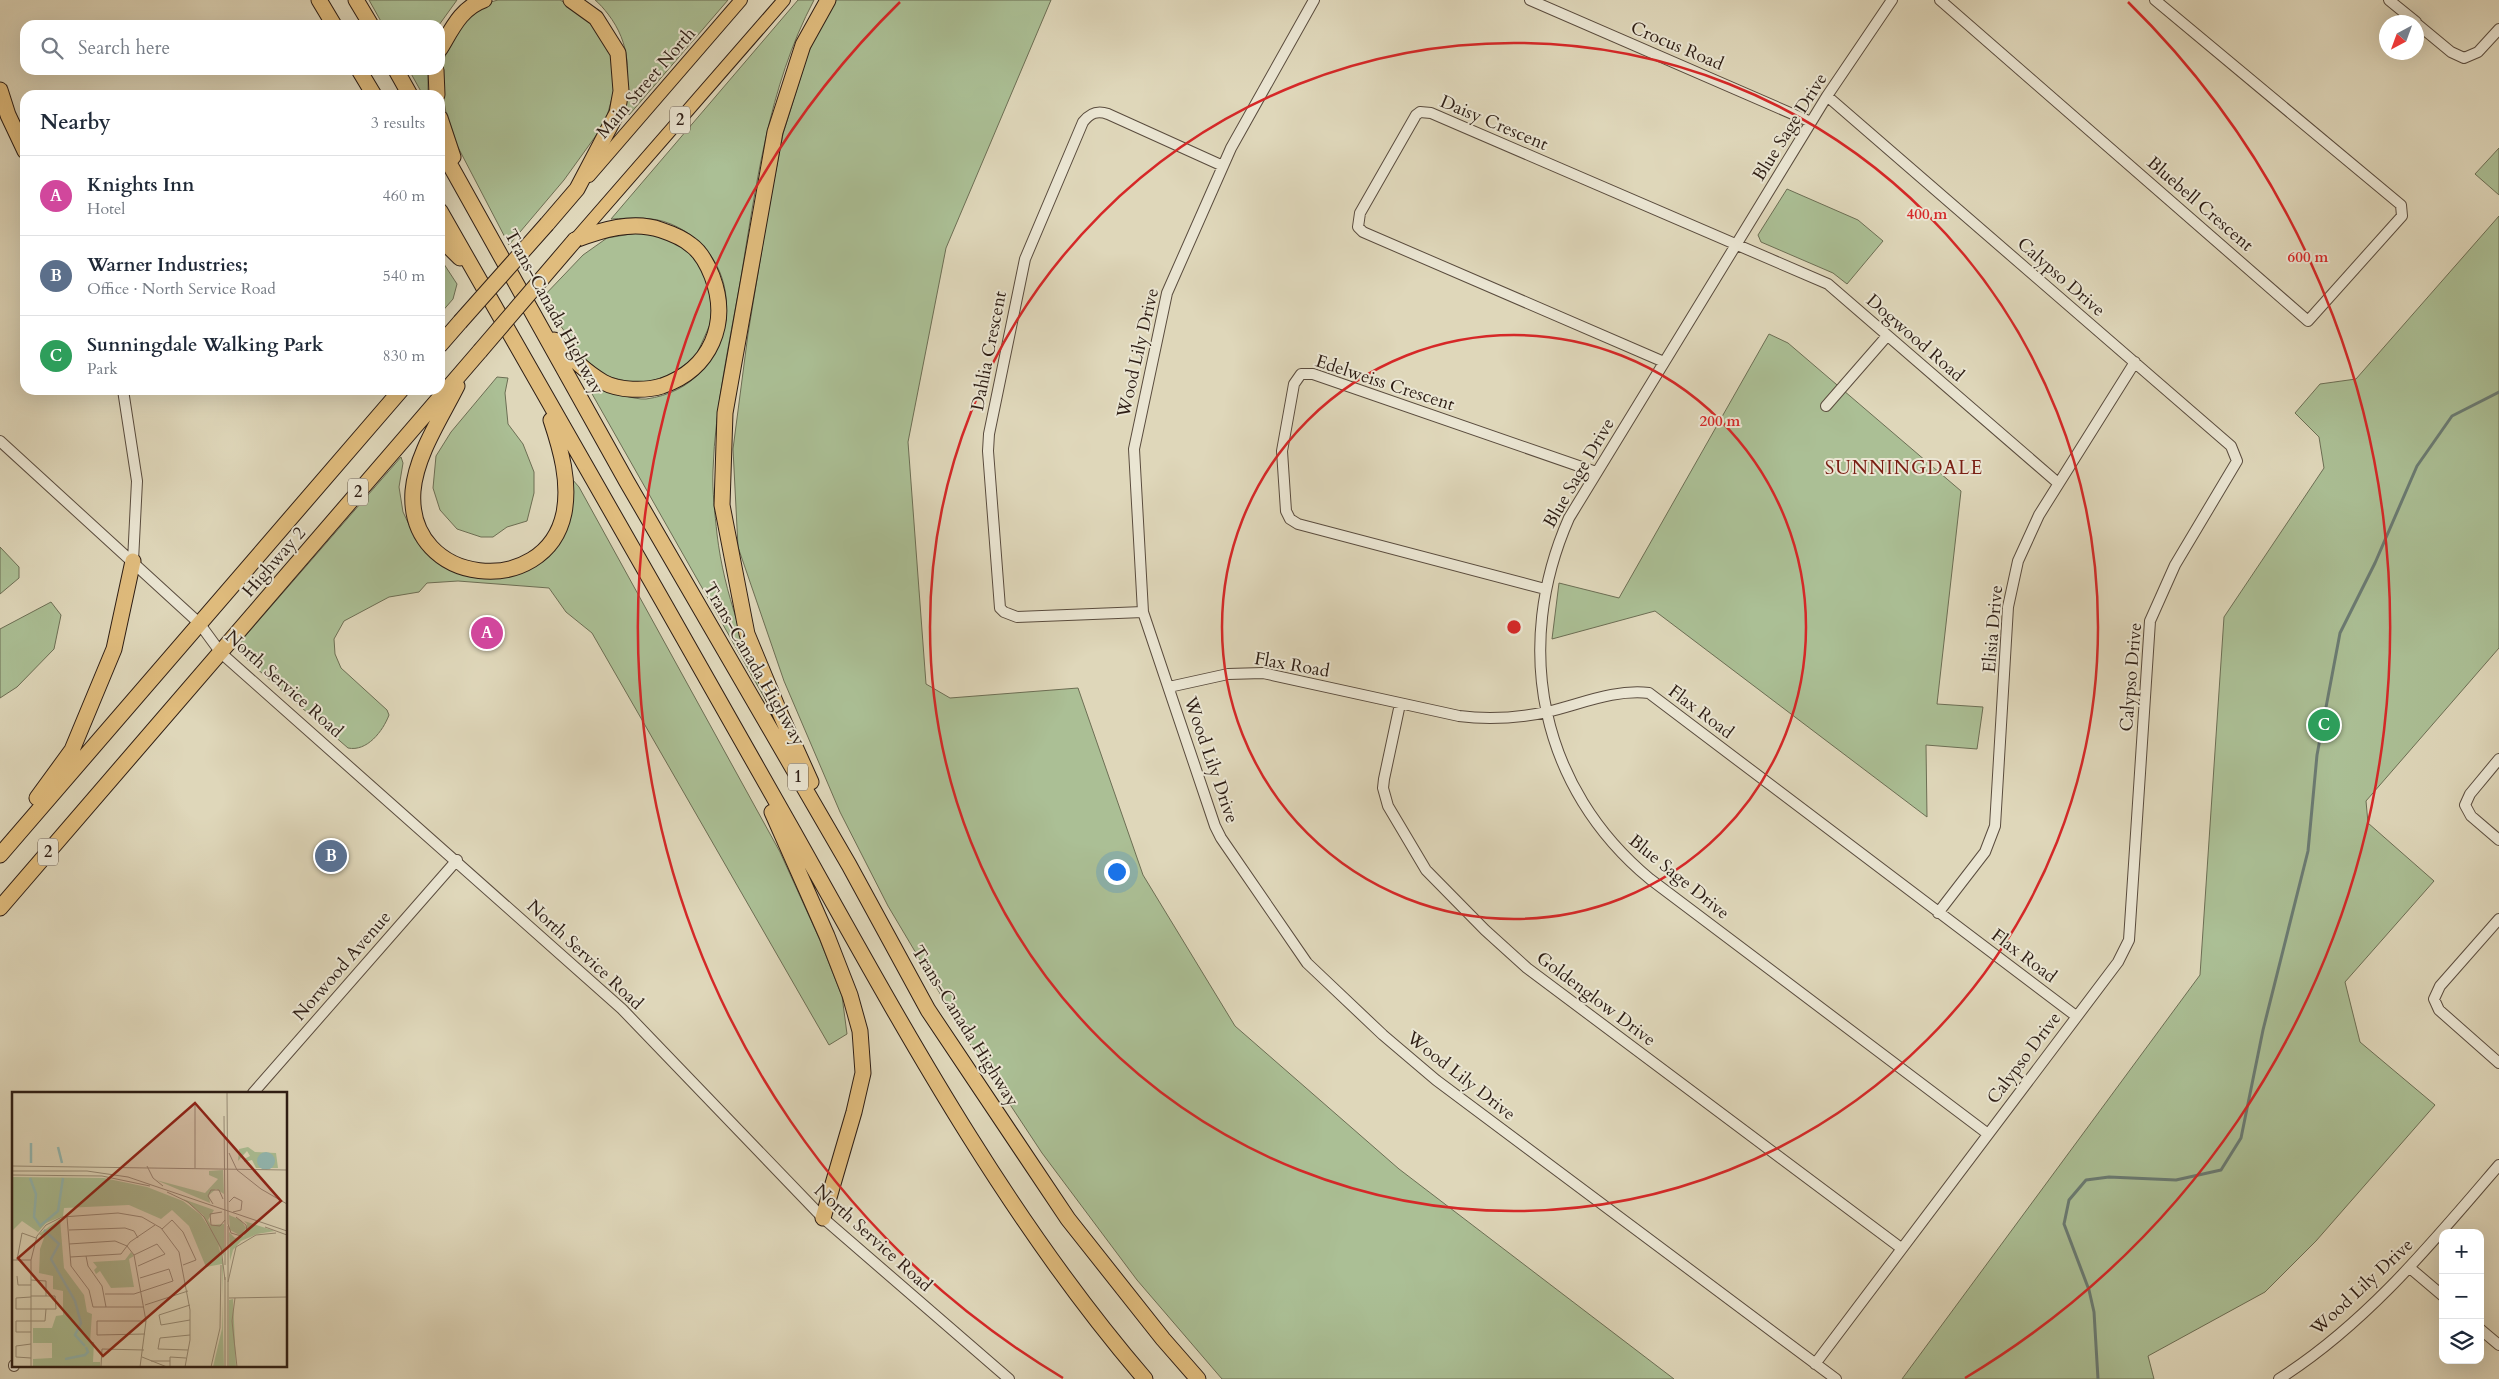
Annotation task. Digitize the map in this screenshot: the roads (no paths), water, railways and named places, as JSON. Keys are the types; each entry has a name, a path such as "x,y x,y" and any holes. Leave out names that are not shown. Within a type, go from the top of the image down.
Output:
{"highway":[{"path":"319,0 331,20"},
{"path":"356,0 368,20"},
{"path":"445,41 460,16 484,0"},
{"path":"570,0 596,18 618,53 621,91 617,113 577,189"},
{"path":"828,0 803,45 775,132 725,413 722,505 747,634 779,711 850,865"},
{"path":"362,75 371,90"},
{"path":"399,75 407,90"},
{"path":"436,75 437,90"},
{"path":"0,90 8,116 20,141"},
{"path":"445,133 463,187"},
{"name":"Trans-Canada Highway","path":"445,156 627,482 850,865 928,1010 969,1074 1068,1219 1163,1339 1198,1379"},
{"name":"2","path":"445,339 577,189"},
{"name":"1","path":"445,220 904,1028 993,1172 1054,1263 1145,1379"},
{"path":"541,328 580,365 604,383 622,388 651,389 677,381 698,365 712,344 719,323 720,295 708,266 692,245 660,229 639,226 605,229 575,240"},
{"name":"Highway 2","path":"445,392 575,240"},
{"path":"445,244 480,282"},
{"path":"445,335 457,326"},
{"path":"467,366 427,447 413,491 415,517 420,530 432,547 442,558 458,567 479,573 499,572 534,557 548,546 564,514 564,464 538,384"},
{"name":"Highway 2","path":"0,855 397,395"},
{"name":"Highway 2","path":"0,908 442,395"},
{"path":"0,848 72,750 114,649 133,561"},
{"path":"738,735 827,936 850,995 860,1031 862,1073 854,1112 823,1218"}],"main road":[{"name":"Main Street North","path":"577,189 741,0"},
{"name":"2","path":"575,240 784,0"}],"street":[{"name":"Wood Lily Drive","path":"1314,0 1222,166 1164,300 1134,449 1143,612 1221,838 1311,967 1383,1035 1436,1080 1836,1379"},
{"name":"Crocus Road","path":"1530,0 1811,122"},
{"name":"Blue Sage Drive","path":"1892,0 1827,96 1596,472 1562,534 1545,589 1539,647 1546,712 1561,759 1577,793 1602,832 1650,879 1988,1134"},
{"name":"Bluebell Crescent","path":"1940,0 2308,320 2402,216 2401,205 2155,0"},
{"path":"2389,0 2407,15"},
{"path":"2424,30 2451,52 2464,58 2478,52 2499,29"},
{"name":"Calypso Drive","path":"1815,1364 2118,962 2129,940 2150,621 2175,565 2237,461 2231,446 1827,96"},
{"name":"Dahlia Crescent","path":"1143,612 1017,617 1004,612 998,602 988,451 990,434 1025,259 1083,122 1088,116 1101,112 1108,114 1222,166"},
{"name":"Daisy Crescent","path":"1664,362 1363,232 1358,227 1360,213 1412,120 1420,112 1431,113 1736,244"},
{"name":"Dogwood Road","path":"1736,244 1828,284 2058,483"},
{"path":"1826,406 1887,336"},
{"name":"Elisia Drive","path":"1938,913 1984,852 1993,835 2011,592 2024,545 2058,483 2135,362"},
{"name":"Edelweiss Crescent","path":"1545,589 1298,524 1290,519 1286,511 1282,451 1294,384 1301,374 1312,374 1596,472"},
{"path":"123,395 136,481 133,561"},
{"name":"North Service Road","path":"0,441 133,561 199,624 220,653 622,1009 823,1218 1009,1379"},
{"name":"Flax Road","path":"1168,688 1210,677 1246,672 1280,676 1400,704 1474,718 1510,717 1546,712 1628,691 1649,693 2076,1016"},
{"name":"Goldenglow Drive","path":"1400,704 1383,788 1388,806 1426,870 1485,930 1527,968 1901,1248"},
{"path":"2499,759 2470,794 2465,805 2471,816 2499,840"},
{"name":"Norwood Avenue","path":"254,1092 456,860"},
{"path":"2499,919 2440,986 2434,999 2439,1010 2499,1063"},
{"name":"Wood Lily Drive","path":"2279,1379 2333,1339 2410,1268 2499,1165"},
{"path":"2410,1268 2439,1293"},
{"path":"2484,1332 2499,1345"}],"waterway":[{"path":"2098,1379 2094,1312 2089,1290 2064,1224 2069,1200 2086,1180 2109,1177 2176,1180 2221,1170 2241,1138 2263,1030 2308,851 2317,755 2340,633 2375,563 2417,466 2452,416 2499,392"}],"place":[{"name":"Knights Inn","path":"487,633"},
{"name":"Sunningdale Walking Park","path":"2324,725"},
{"name":"Warner Industries;","path":"331,856"}],"district":[{"name":"SUNNINGDALE","path":"1904,468"}]}
